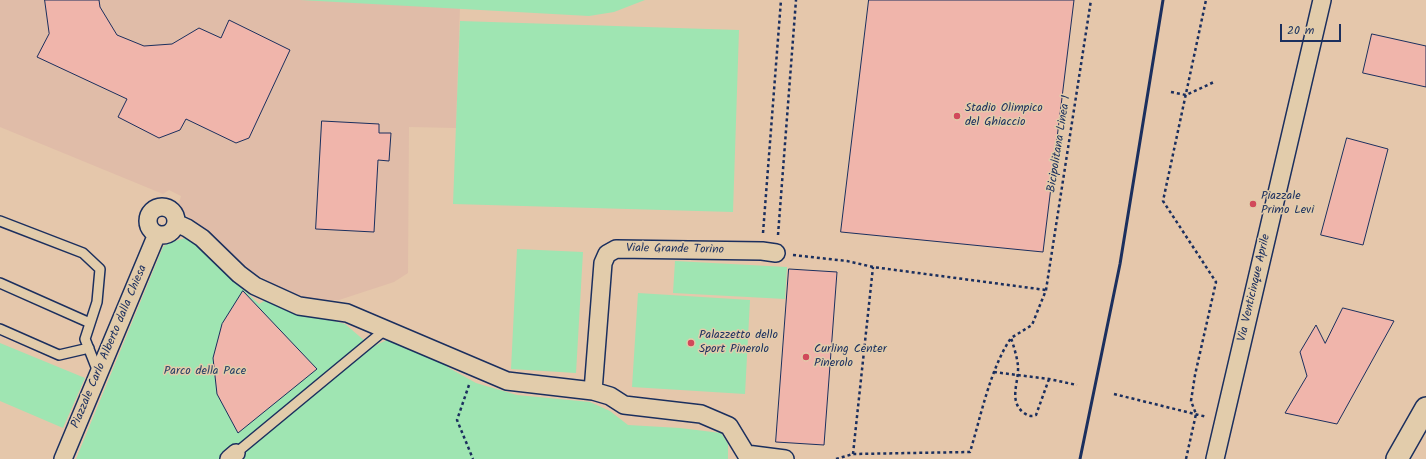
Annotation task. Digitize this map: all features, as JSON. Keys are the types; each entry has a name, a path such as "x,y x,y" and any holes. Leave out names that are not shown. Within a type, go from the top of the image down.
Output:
{"street":[{"name":"Via Venticinque Aprile","path":"1215,459 1322,0"},
{"path":"155,208 168,208 175,215 176,223 169,234 157,234 148,224 149,215 155,208"},
{"path":"176,223 202,238 239,274 255,286 299,306 348,313 508,381 593,391 610,396 624,405 701,414 729,426 746,454 785,459"},
{"name":"Piazzale Carlo Alberto dalla Chiesa","path":"63,459 157,234"},
{"name":"Viale Grande Torino","path":"593,391 603,263 607,254 616,249 769,252"},
{"path":"1397,459 1425,414"}],"lane":[{"path":"0,220 83,253 100,269 97,302 85,339 99,374"},
{"path":"0,283 90,322"},
{"path":"0,329 59,355 89,348"},
{"path":"232,456 386,329"}],"path":[{"path":"769,252 781,0"},
{"path":"769,252 796,0"},
{"name":"Bicipolitana Linea 1","path":"1011,338 1032,325 1046,290 1091,0"},
{"path":"1186,459 1196,414 1191,402 1192,395 1216,282 1163,201 1206,0"},
{"path":"1171,92 1186,95 1214,82"},
{"path":"769,252 847,261 873,267 1046,290"},
{"path":"853,454 873,267"},
{"path":"836,459 853,454 970,452 994,372 1002,352 1011,338"},
{"path":"1011,338 1018,367 1015,396 1016,403 1024,413 1033,416 1036,415 1049,379"},
{"path":"473,459 457,420 475,367"},
{"path":"994,372 1049,379 1076,385"},
{"path":"1114,394 1196,414"}],"shaded area":[{"path":"0,0 328,0 460,5 456,128 409,127 408,273 394,282 339,300 319,300 303,297 250,271 186,215 179,203 181,196 169,190 163,194 0,127"}],"green space":[{"path":"300,0 645,0 614,12 589,16"},
{"path":"460,21 739,30 733,212 453,204"},
{"name":"Parco della Pace","path":"189,237 195,241 259,304 266,300 271,300 299,315 316,316 345,324 372,347 391,338 434,356 449,368 476,383 517,395 590,402 610,411 628,425 680,428 721,433 728,444 728,459 76,459 163,247 168,243"},
{"path":"517,249 583,252 576,373 511,369"},
{"name":"Palazzetto dello Sport Pinerolo","path":"675,261 787,267 785,299 673,293"},
{"name":"Palazzetto dello Sport Pinerolo","path":"638,293 750,300 745,394 632,387"},
{"path":"0,343 85,378 63,428 0,401"}],"building":[{"path":"45,0 99,0 100,7 117,35 144,46 172,44 199,28 221,38 229,20 290,50 249,138 236,143 186,119 180,130 159,138 118,117 127,99 37,57 49,34"},
{"name":"Stadio Olimpico del Ghiaccio","path":"869,0 1074,0 1043,252 841,232"},
{"path":"1372,34 1426,46 1426,87 1363,73"},
{"path":"322,121 379,124 379,133 391,133 389,161 378,160 374,232 316,229"},
{"path":"1347,138 1388,149 1363,245 1321,235"},
{"name":"Curling Center Pinerolo","path":"789,269 837,272 824,445 776,442"},
{"path":"243,291 317,369 238,433 217,394 213,358 222,324"},
{"path":"1343,308 1394,321 1337,424 1285,413 1307,376 1300,352 1316,325 1325,343"}],"railway":[{"path":"1080,459 1120,264 1163,0"}],"place":[{"name":"Stadio Olimpico del Ghiaccio","path":"957,116"},
{"name":"Piazzale Primo Levi","path":"1253,204"},
{"name":"Palazzetto dello Sport Pinerolo","path":"691,343"},
{"name":"Curling Center Pinerolo","path":"806,357"}]}
